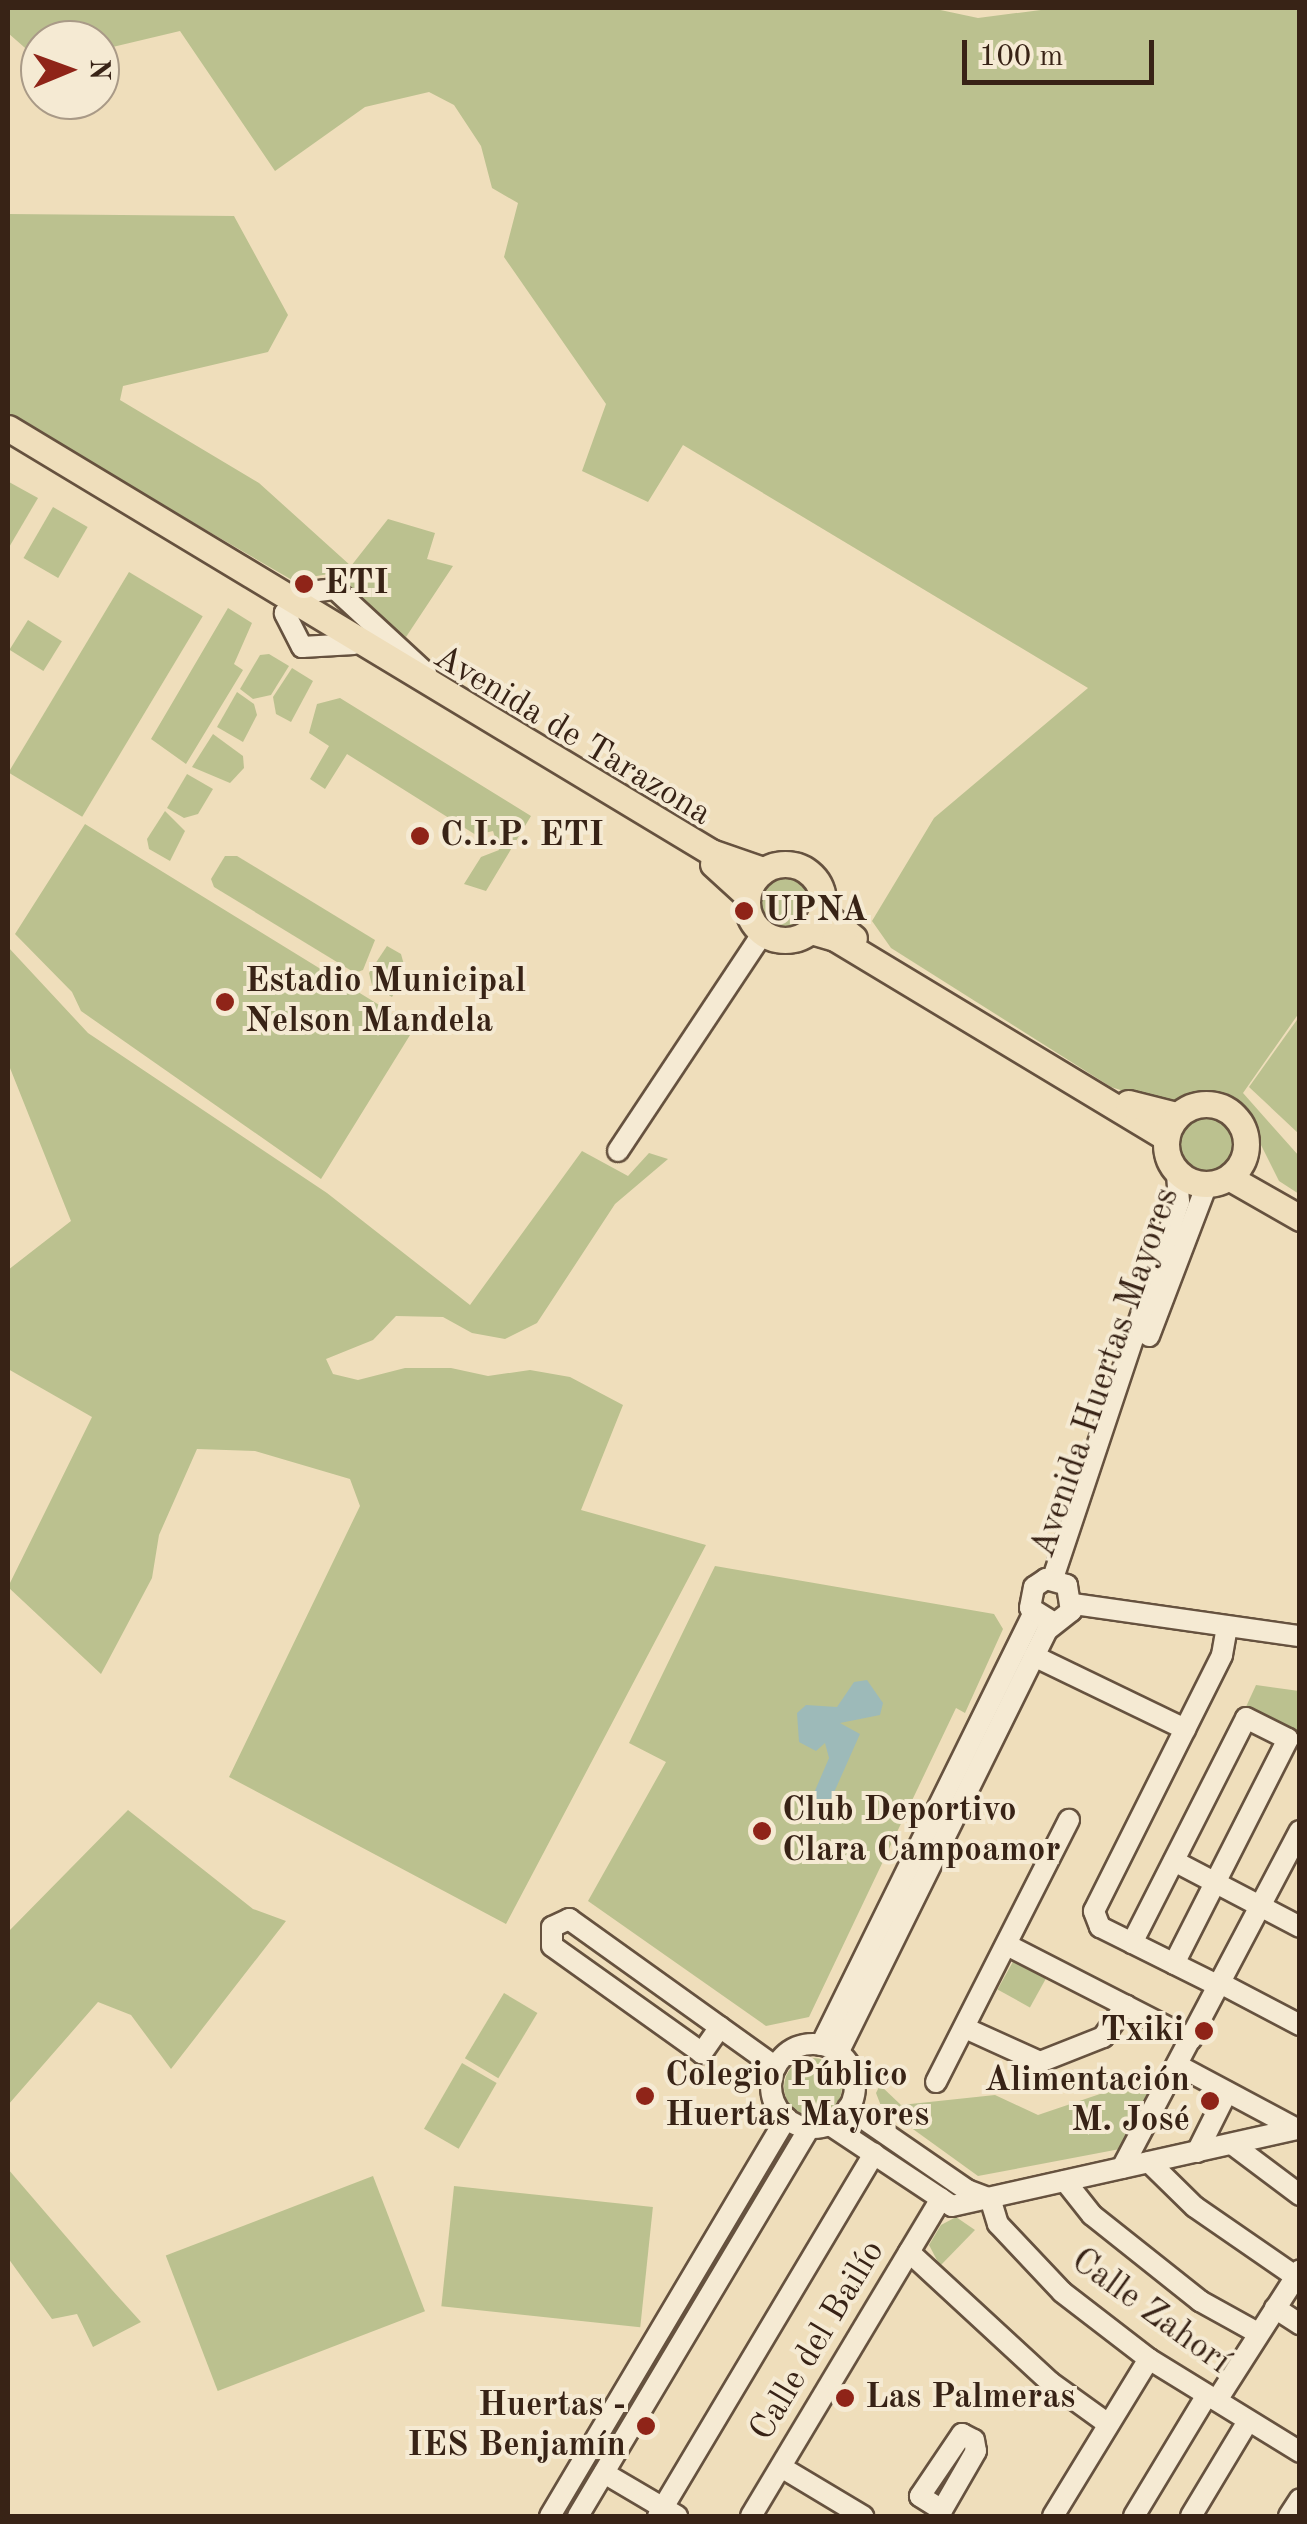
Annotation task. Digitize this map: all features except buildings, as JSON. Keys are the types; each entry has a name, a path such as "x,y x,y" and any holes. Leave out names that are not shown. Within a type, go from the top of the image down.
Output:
{"main road":[{"name":"Avenida de Tarazona","path":"8,428 735,877 747,895"},
{"name":"Avenida de Tarazona","path":"8,436 711,852 762,870"},
{"path":"801,867 820,886 816,922 787,941 762,934 752,923 747,895 762,870 801,867"},
{"path":"816,922 835,938 1171,1126"},
{"path":"1171,1126 1205,1104 1233,1114 1246,1141 1227,1173"},
{"path":"1171,1126 1177,1171 1227,1173 1300,1207"},
{"path":"1227,1173 1300,1218"}],"street":[{"path":"618,1151 762,934"},
{"name":"Avenida Huertas Mayores","path":"830,2049 1054,1623 1178,1207 1177,1171"},
{"name":"Avenida Huertas Mayores","path":"1064,1589 1191,1212 1227,1173"},
{"name":"Avenida Huertas Mayores","path":"830,2049 1033,1614 1034,1587 1064,1589"},
{"path":"1064,1589 1228,1626 1300,1636"},
{"path":"1033,1614 1054,1623"},
{"path":"1228,1626 1222,1656 1094,1921 1300,2025"},
{"path":"1034,1656 1185,1729"},
{"path":"1132,1943 1246,1718 1288,1739 1174,1964"},
{"path":"936,2082 1069,1820"},
{"path":"1122,2168 1300,1831"},
{"path":"1174,1861 1300,1927"},
{"path":"720,2027 702,2053 552,1946 552,1927 569,1920 776,2066"},
{"path":"1007,1944 1191,2038"},
{"path":"965,2028 1040,2062 1104,2037 1126,2006"},
{"path":"848,2108 852,2073 830,2049 795,2048 776,2066 772,2094 786,2118 819,2126 874,2153 952,2206 1298,2129"},
{"path":"1177,2065 1298,2129"},
{"path":"1197,2152 1228,2092"},
{"path":"578,2516 819,2126 848,2108"},
{"path":"848,2108 967,2190 990,2198"},
{"path":"550,2516 786,2118"},
{"path":"1232,2144 1300,2195"},
{"path":"604,2473 666,2514 874,2153"},
{"path":"1134,2516 1297,2273 1195,2207 1149,2162"},
{"path":"1065,2181 1092,2215 1200,2301 1258,2333"},
{"name":"Calle del Bailío","path":"751,2516 941,2198"},
{"name":"Calle Zahorí","path":"990,2198 998,2224 1019,2251 1149,2359 1300,2452"},
{"path":"908,2252 1050,2382 1108,2424"},
{"path":"1274,2308 1300,2324"},
{"path":"1052,2516 1149,2359"},
{"path":"1192,2516 1248,2421"},
{"path":"781,2467 863,2516"},
{"path":"1289,2516 1300,2499"}],"green space":[{"path":"8,8 931,8 978,18 1056,8 1299,8 1299,1013 1243,1093 1299,1156 1299,1194 1279,1181 1245,1113 1225,1097 1162,1103 1111,1087 891,948 872,921 934,818 1088,688 683,445 648,502 582,471 606,404 504,257 518,203 492,188 481,146 454,105 429,92 365,107 275,171 180,31 120,45 120,20 20,20 20,44 8,33"},
{"path":"8,214 234,216 288,315 268,352 123,386 120,400 259,483 351,566 388,519 435,533 427,559 453,566 406,637 329,574 292,580 8,415"},
{"path":"9,482 38,498 8,549 8,485"},
{"path":"53,507 88,527 58,578 24,558"},
{"path":"129,572 203,616 82,817 8,773"},
{"path":"228,608 252,623 234,664 243,670 186,764 151,739"},
{"path":"28,620 62,641 43,671 9,650"},
{"path":"269,654 289,666 271,695 253,699 240,689 260,655"},
{"path":"292,668 313,681 291,722 276,714 273,697"},
{"path":"237,692 254,704 257,715 243,742 217,727"},
{"path":"340,698 531,816 486,891 464,884 481,857 499,850 493,831 476,835 347,754 325,789 310,779 329,746 309,733 317,704"},
{"path":"213,734 243,756 244,768 230,783 192,767"},
{"path":"187,774 213,789 198,814 184,818 167,808"},
{"path":"165,811 185,831 170,861 149,849 147,839"},
{"name":"Estadio Municipal Nelson Mandela","path":"85,824 415,1027 321,1179 81,1011 72,992 15,934"},
{"path":"225,856 237,856 375,940 363,970 355,973 214,887 211,879"},
{"path":"786,871 807,880 816,901 807,922 786,931 765,922 756,901 765,880"},
{"path":"387,946 401,954 406,972 392,997 372,985 369,973"},
{"path":"8,947 88,1033 327,1193 470,1305 582,1151 628,1176 649,1153 668,1159 615,1204 537,1323 505,1339 472,1333 443,1317 396,1316 373,1340 326,1359 333,1374 358,1380 405,1368 451,1368 488,1376 530,1370 570,1377 623,1405 581,1510 706,1545 506,1924 229,1777 360,1506 350,1479 255,1451 197,1449 159,1535 152,1578 101,1674 8,1587 92,1417 8,1369 8,1270 71,1221 8,1063"},
{"path":"1299,1017 1299,1134 1249,1087"},
{"path":"1206,1114 1227,1123 1236,1144 1227,1165 1206,1174 1185,1165 1176,1144 1185,1123"},
{"name":"Club Deportivo Clara Campoamor","path":"715,1566 994,1614 1003,1629 965,1713 956,1708 809,2017 766,2026 588,1901 666,1762 629,1743"},
{"path":"1256,1685 1299,1691 1298,1735 1245,1709"},
{"path":"128,1810 253,1909 286,1921 171,2069 131,2015 98,2002 8,2105 8,1932"},
{"path":"1015,1958 1047,1976 1030,2007 998,1989"},
{"path":"504,1993 537,2013 498,2078 465,2058"},
{"path":"813,2058 834,2066 842,2087 834,2108 813,2116 792,2108 784,2087 792,2066"},
{"path":"462,2063 497,2083 459,2149 424,2129"},
{"path":"1156,2075 1120,2149 978,2176 881,2106 876,2093 880,2085 901,2105 995,2095 1038,2115"},
{"path":"8,2169 141,2322 93,2347 77,2314 52,2319 8,2258"},
{"path":"373,2176 425,2311 218,2391 166,2256"},
{"path":"454,2186 653,2207 640,2327 441,2306"},
{"path":"956,2217 975,2230 940,2266 929,2245 941,2225"}],"water":[{"path":"867,1680 883,1703 880,1715 840,1723 860,1734 820,1824 805,1814 829,1758 825,1743 816,1751 799,1742 797,1713 806,1705 837,1707 854,1682"}],"place":[{"name":"ETI","path":"304,584"},
{"name":"C.I.P. ETI","path":"420,836"},
{"name":"UPNA","path":"744,911"},
{"name":"Estadio Municipal Nelson Mandela","path":"225,1002"},
{"name":"Club Deportivo Clara Campoamor","path":"762,1831"},
{"name":"Txiki","path":"1204,2031"},
{"name":"Colegio Público Huertas Mayores","path":"645,2096"},
{"name":"Alimentación M. José","path":"1210,2101"},
{"name":"Las Palmeras","path":"845,2398"},
{"name":"Huertas - IES Benjamín","path":"646,2426"}]}
